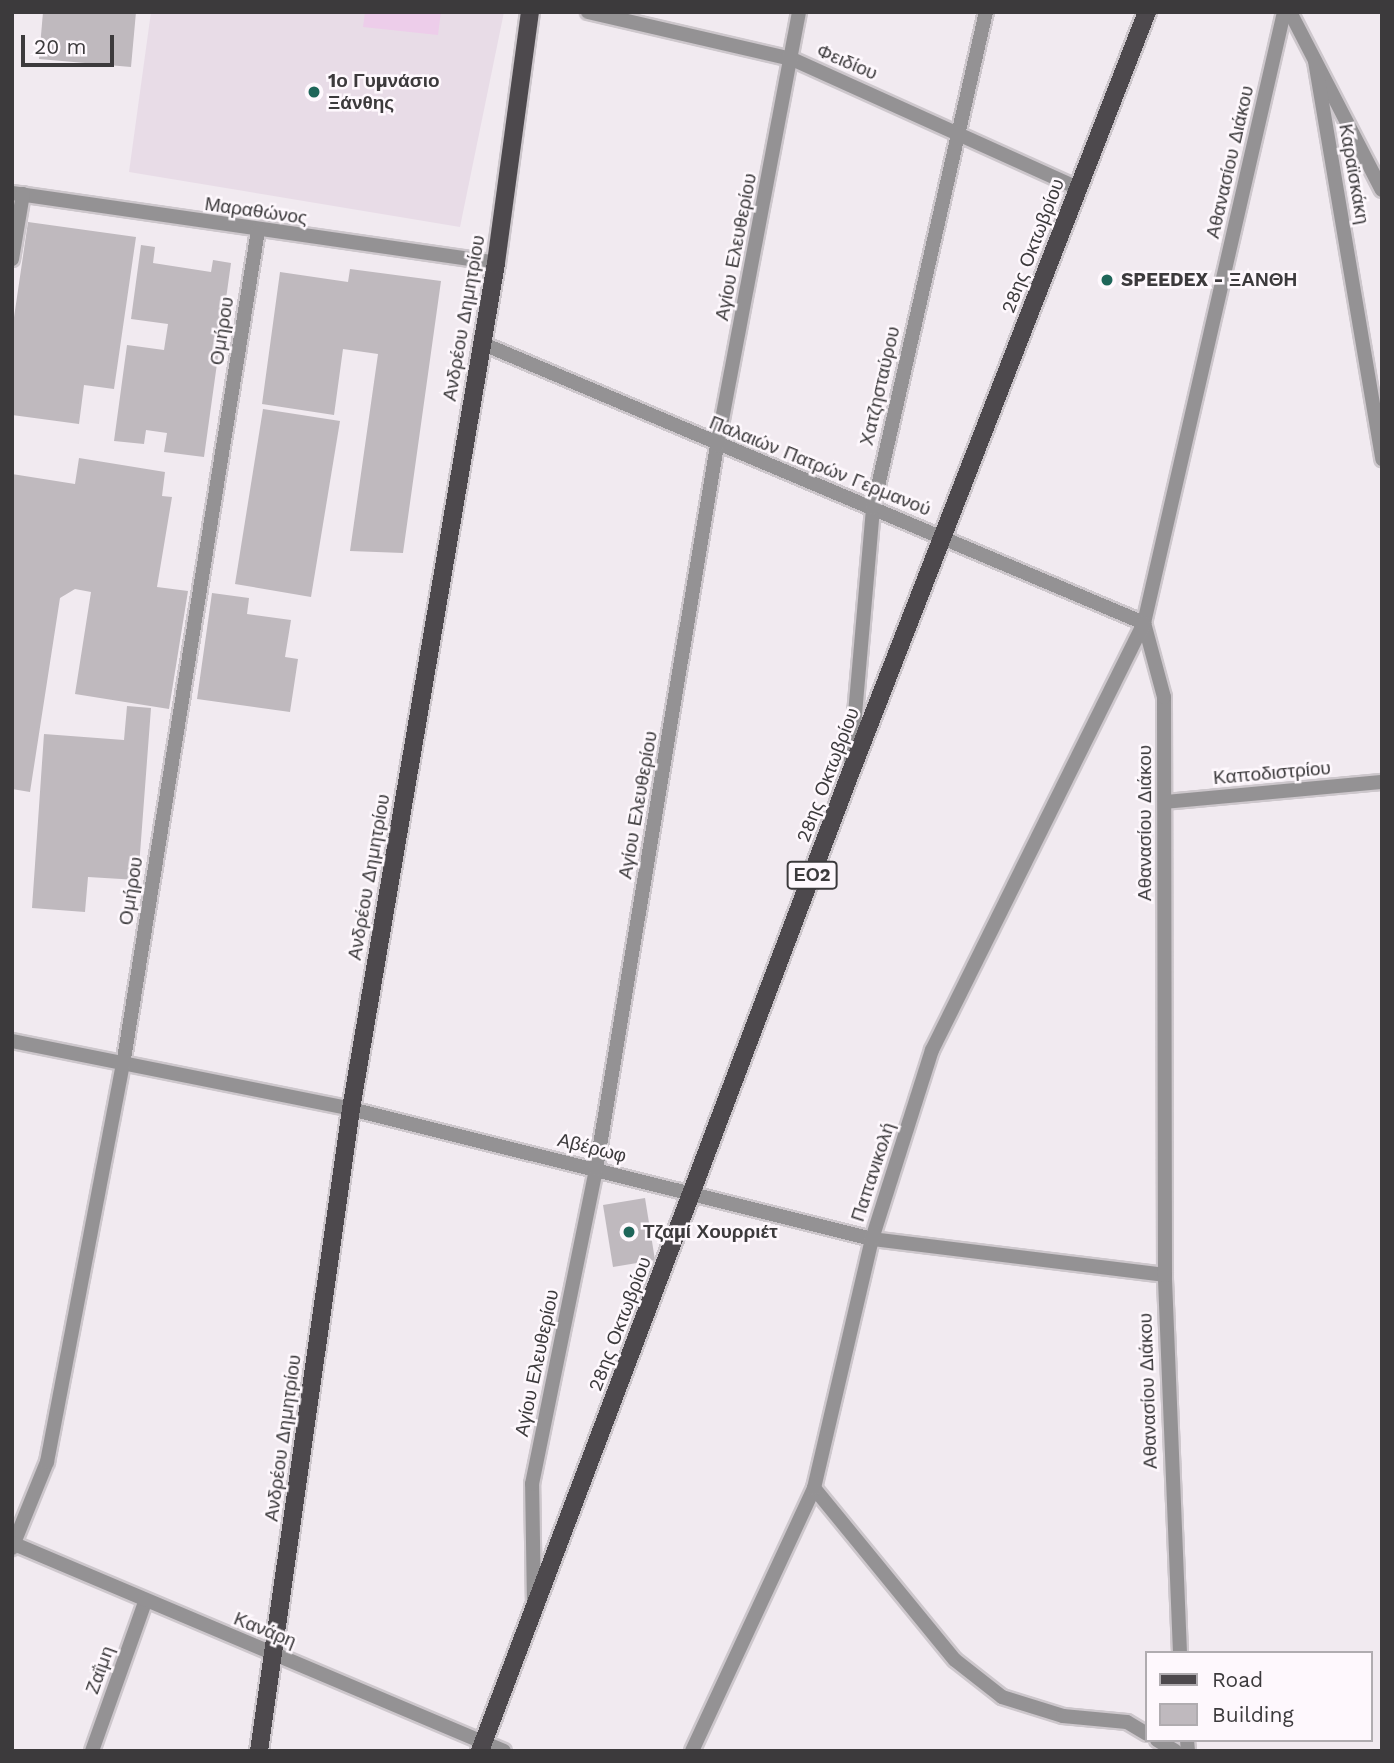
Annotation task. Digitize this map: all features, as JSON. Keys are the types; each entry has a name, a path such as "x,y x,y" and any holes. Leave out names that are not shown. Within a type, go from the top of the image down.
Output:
{"main road":[{"name":"Ανδρέου Δημητρίου","path":"259,1751 351,1109 496,263 530,12"},
{"name":"28ης Οκτωβρίου","path":"482,1746 694,1192 850,774 1147,12"}],"street":[{"name":"Φειδίου","path":"588,12 792,59 957,130 1078,188"},
{"name":"Αγίου Ελευθερίου","path":"534,1606 532,1484 596,1169 717,446 799,12"},
{"name":"Χατζησταύρου","path":"850,774 873,508 986,12"},
{"name":"Αθανασίου Διάκου","path":"1180,1651 1165,1275 1164,697 1144,623 1284,12"},
{"path":"1290,12 1382,190"},
{"name":"Καραϊσκάκη","path":"1315,61 1382,458"},
{"name":"Μαραθώνος","path":"18,193 258,231 496,263"},
{"path":"12,259 18,193"},
{"name":"Ομήρου","path":"13,1545 47,1462 122,1065 258,231"},
{"name":"Παλαιών Πατρών Γερμανού","path":"481,343 717,446 943,536 1144,623"},
{"name":"Παπανικολή","path":"692,1751 814,1488 872,1239 932,1050 1144,623"},
{"name":"Καποδιστρίου","path":"1165,802 1382,782"},
{"name":"Αβέρωφ","path":"12,1041 351,1109 694,1192 872,1239 1165,1275"},
{"path":"814,1488 955,1660 1002,1697 1062,1716 1127,1722 1146,1733"},
{"name":"Κανάρη","path":"13,1545 274,1654 482,1746 504,1751"},
{"name":"Ζαΐμη","path":"92,1751 145,1602"}],"shaded area":[{"name":"1ο Γυμνάσιο Ξάνθης","path":"151,12 504,12 460,227 129,172"},
{"path":"365,12 441,12 438,35 363,27"}],"building":[{"path":"43,12 136,12 131,67 39,59"},
{"path":"28,222 136,237 114,389 84,385 79,424 12,415 12,331"},
{"path":"141,245 155,247 153,263 211,272 213,260 231,263 204,457 164,452 167,433 146,430 144,444 114,441 127,345 164,350 168,324 131,319"},
{"path":"350,269 441,281 403,553 350,551 378,354 343,349 334,415 262,404 280,272 348,282"},
{"path":"263,409 340,421 311,597 235,584"},
{"path":"79,458 165,472 162,496 172,497 157,587 188,591 169,709 75,694 91,592 75,589 60,598 30,792 12,789 12,474 75,484"},
{"path":"212,593 249,598 247,614 291,620 285,657 298,659 290,712 197,699"},
{"path":"127,706 151,708 138,880 88,877 85,912 32,908 44,734 124,740"},
{"name":"Τζαμί Χουρριέτ","path":"645,1198 655,1260 613,1267 603,1205"}],"place":[{"name":"1ο Γυμνάσιο Ξάνθης","path":"314,92"},
{"name":"SPEEDEX - ΞΑΝΘΗ","path":"1107,280"},
{"name":"Τζαμί Χουρριέτ","path":"629,1232"}]}
